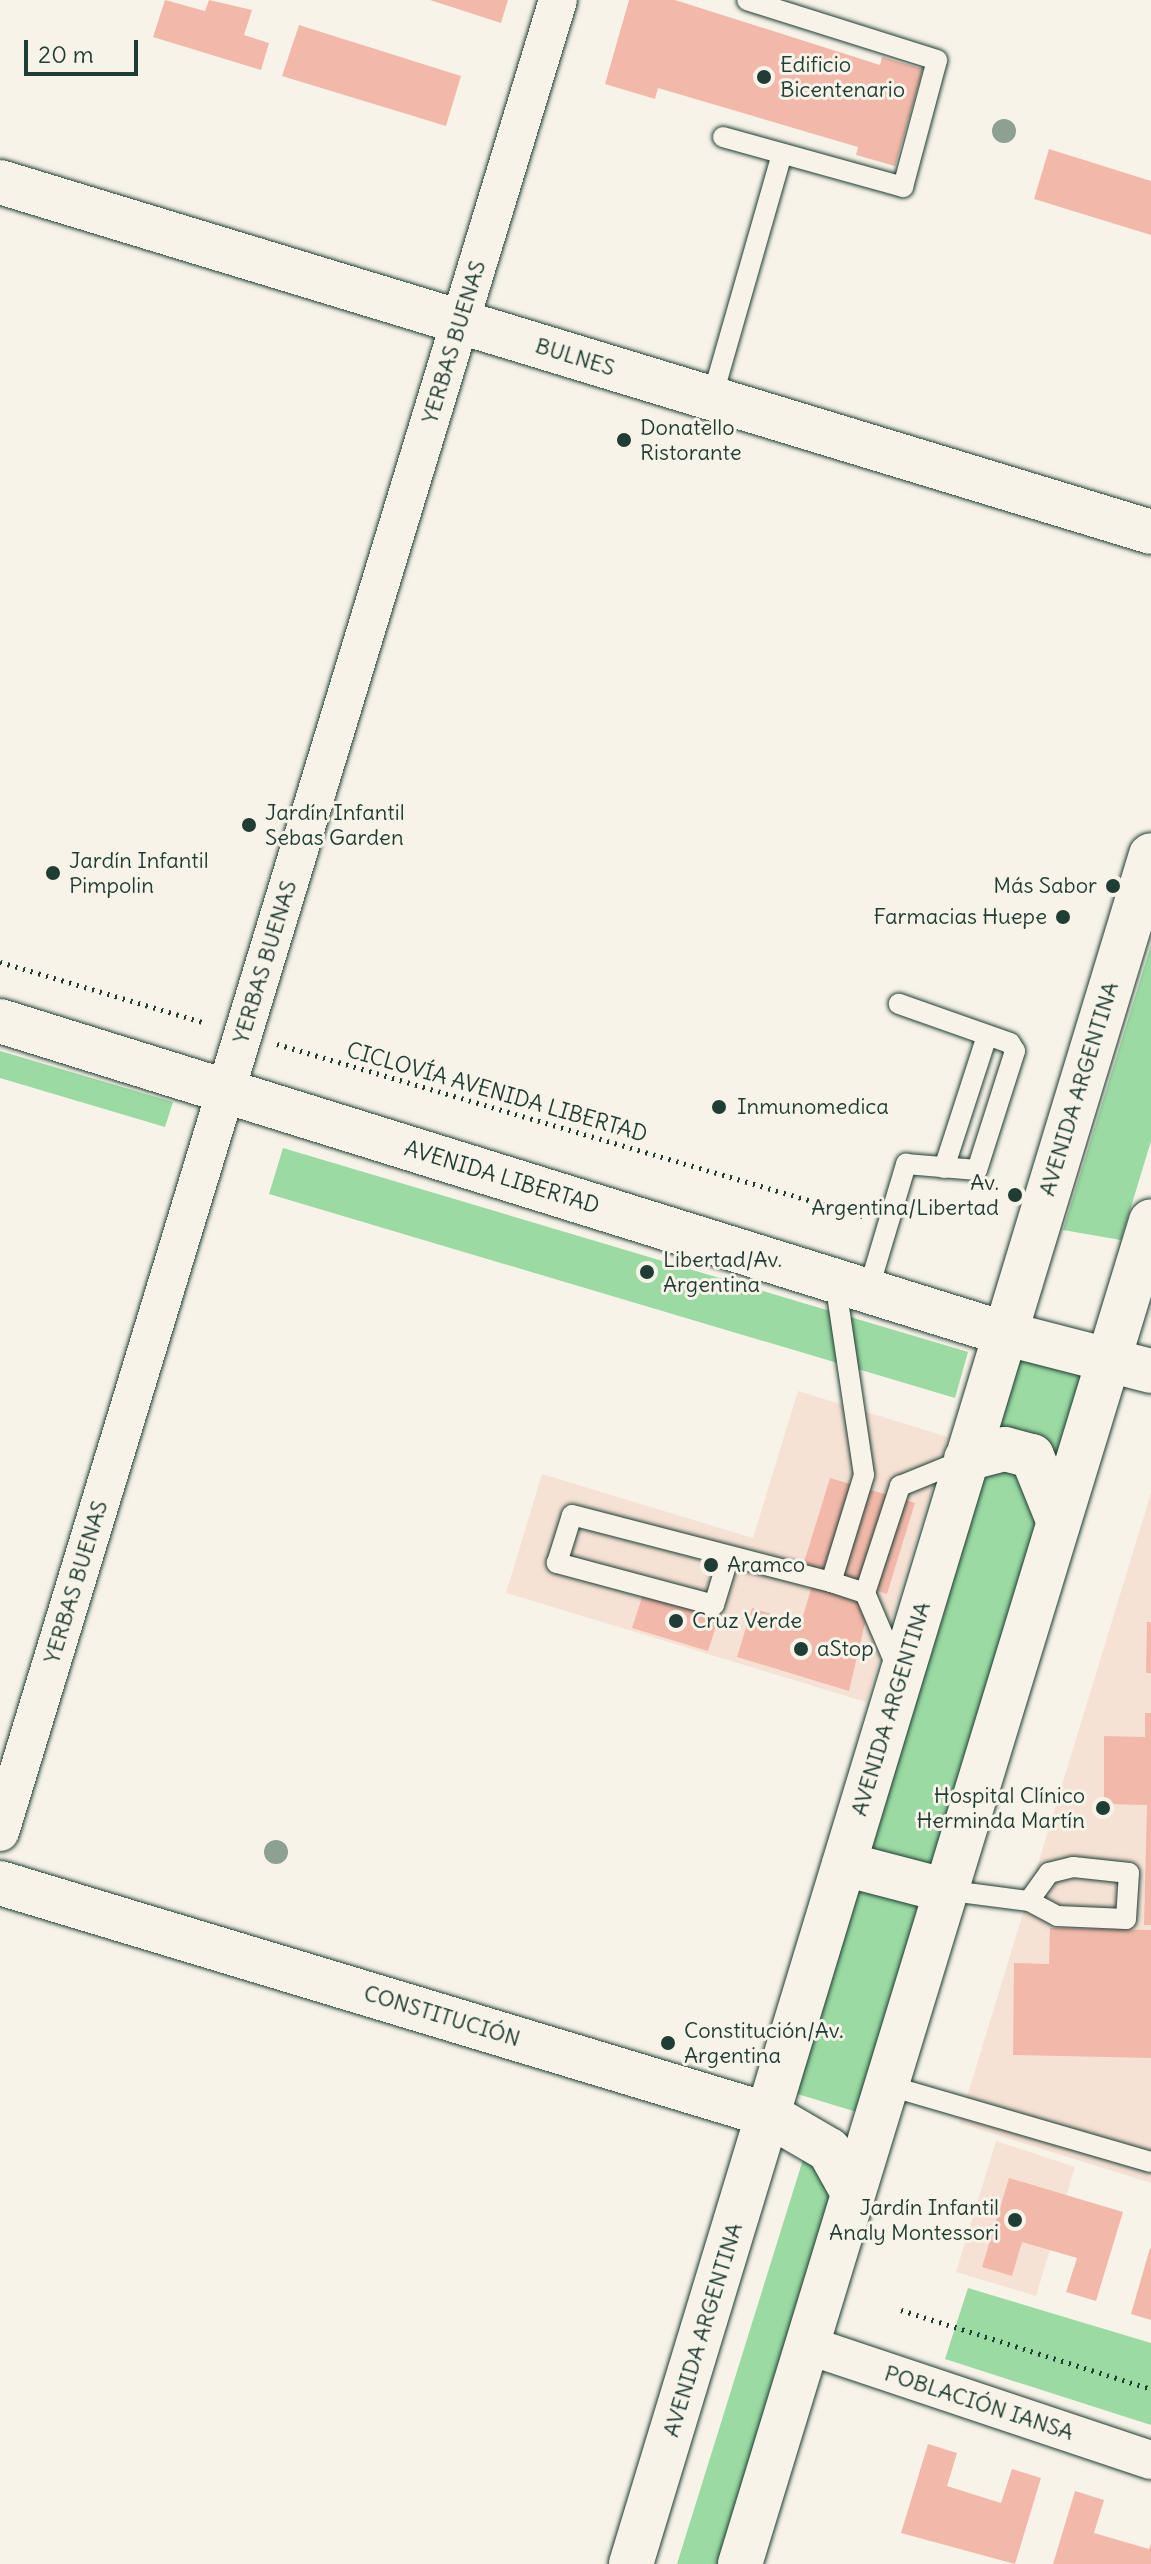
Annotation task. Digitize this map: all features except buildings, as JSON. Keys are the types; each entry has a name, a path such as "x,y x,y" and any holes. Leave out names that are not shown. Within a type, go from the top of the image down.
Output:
{"main road":[{"name":"BULNES","path":"0,182 1151,532"},
{"name":"AVENIDA ARGENTINA","path":"631,2564 1003,1333 1151,855"},
{"name":"AVENIDA LIBERTAD","path":"0,1021 1003,1333 1151,1371"},
{"path":"740,2564 1151,1221"},
{"path":"966,1459 1005,1449 1032,1456 1058,1520"},
{"path":"844,1864 944,1890"},
{"name":"CONSTITUCIÓN","path":"0,1883 769,2115 829,2150 853,2193"}],"street":[{"name":"YERBAS BUENAS","path":"0,1832 558,0"},
{"name":"POBLACIÓN IANSA","path":"807,2345 1151,2460"}],"lane":[{"path":"723,137 903,187 937,60 747,0"},
{"path":"712,398 782,154"},
{"path":"831,1582 864,1475 852,1286 888,1223 906,1164 977,1170 1015,1051 987,1036 899,1004"},
{"path":"944,1168 987,1036"},
{"path":"864,1475 900,1486 966,1459"},
{"path":"900,1486 865,1593 901,1676"},
{"path":"728,1559 714,1605 557,1563 572,1515 865,1593"},
{"path":"944,1890 1029,1901 1057,1916 1126,1919 1129,1873 1073,1867 1049,1873 1029,1901"},
{"path":"886,2085 1151,2162"}],"path":[{"name":"CICLOVÍA AVENIDA LIBERTAD","path":"0,962 888,1223"},
{"path":"901,2310 1151,2389"}],"shaded area":[{"name":"Aramco","path":"798,1391 948,1437 866,1702 506,1593 542,1474 753,1538"},
{"name":"Hospital Clínico Herminda Martín","path":"1151,1493 1151,2183 959,2123"},
{"name":"Jardín Infantil Analy Montessori","path":"996,2141 1075,2167 1036,2296 956,2272"}],"green space":[{"path":"1151,945 1151,1141 1121,1240 1063,1230"},
{"path":"0,1051 173,1102 165,1127 0,1078"},
{"path":"283,1148 968,1352 955,1398 269,1194"},
{"path":"1020,1345 1088,1366 860,2113 791,2092"},
{"path":"810,2137 863,2154 756,2564 677,2564"},
{"path":"968,2288 1151,2343 1151,2425 945,2359"}],"place":[{"name":"Edificio Bicentenario","path":"764,77"},
{"name":"Donatello Ristorante","path":"624,440"},
{"name":"Jardín Infantil Sebas Garden","path":"249,825"},
{"name":"Jardín Infantil Pimpolin","path":"53,873"},
{"name":"Más Sabor","path":"1113,886"},
{"name":"Farmacias Huepe","path":"1063,917"},
{"name":"Inmunomedica","path":"719,1107"},
{"name":"Av. Argentina/Libertad","path":"1015,1195"},
{"name":"Libertad/Av. Argentina","path":"647,1272"},
{"name":"Aramco","path":"711,1565"},
{"name":"Cruz Verde","path":"676,1621"},
{"name":"aStop","path":"801,1649"},
{"name":"Hospital Clínico Herminda Martín","path":"1103,1808"},
{"name":"Constitución/Av. Argentina","path":"668,2043"},
{"name":"Jardín Infantil Analy Montessori","path":"1015,2220"}]}
